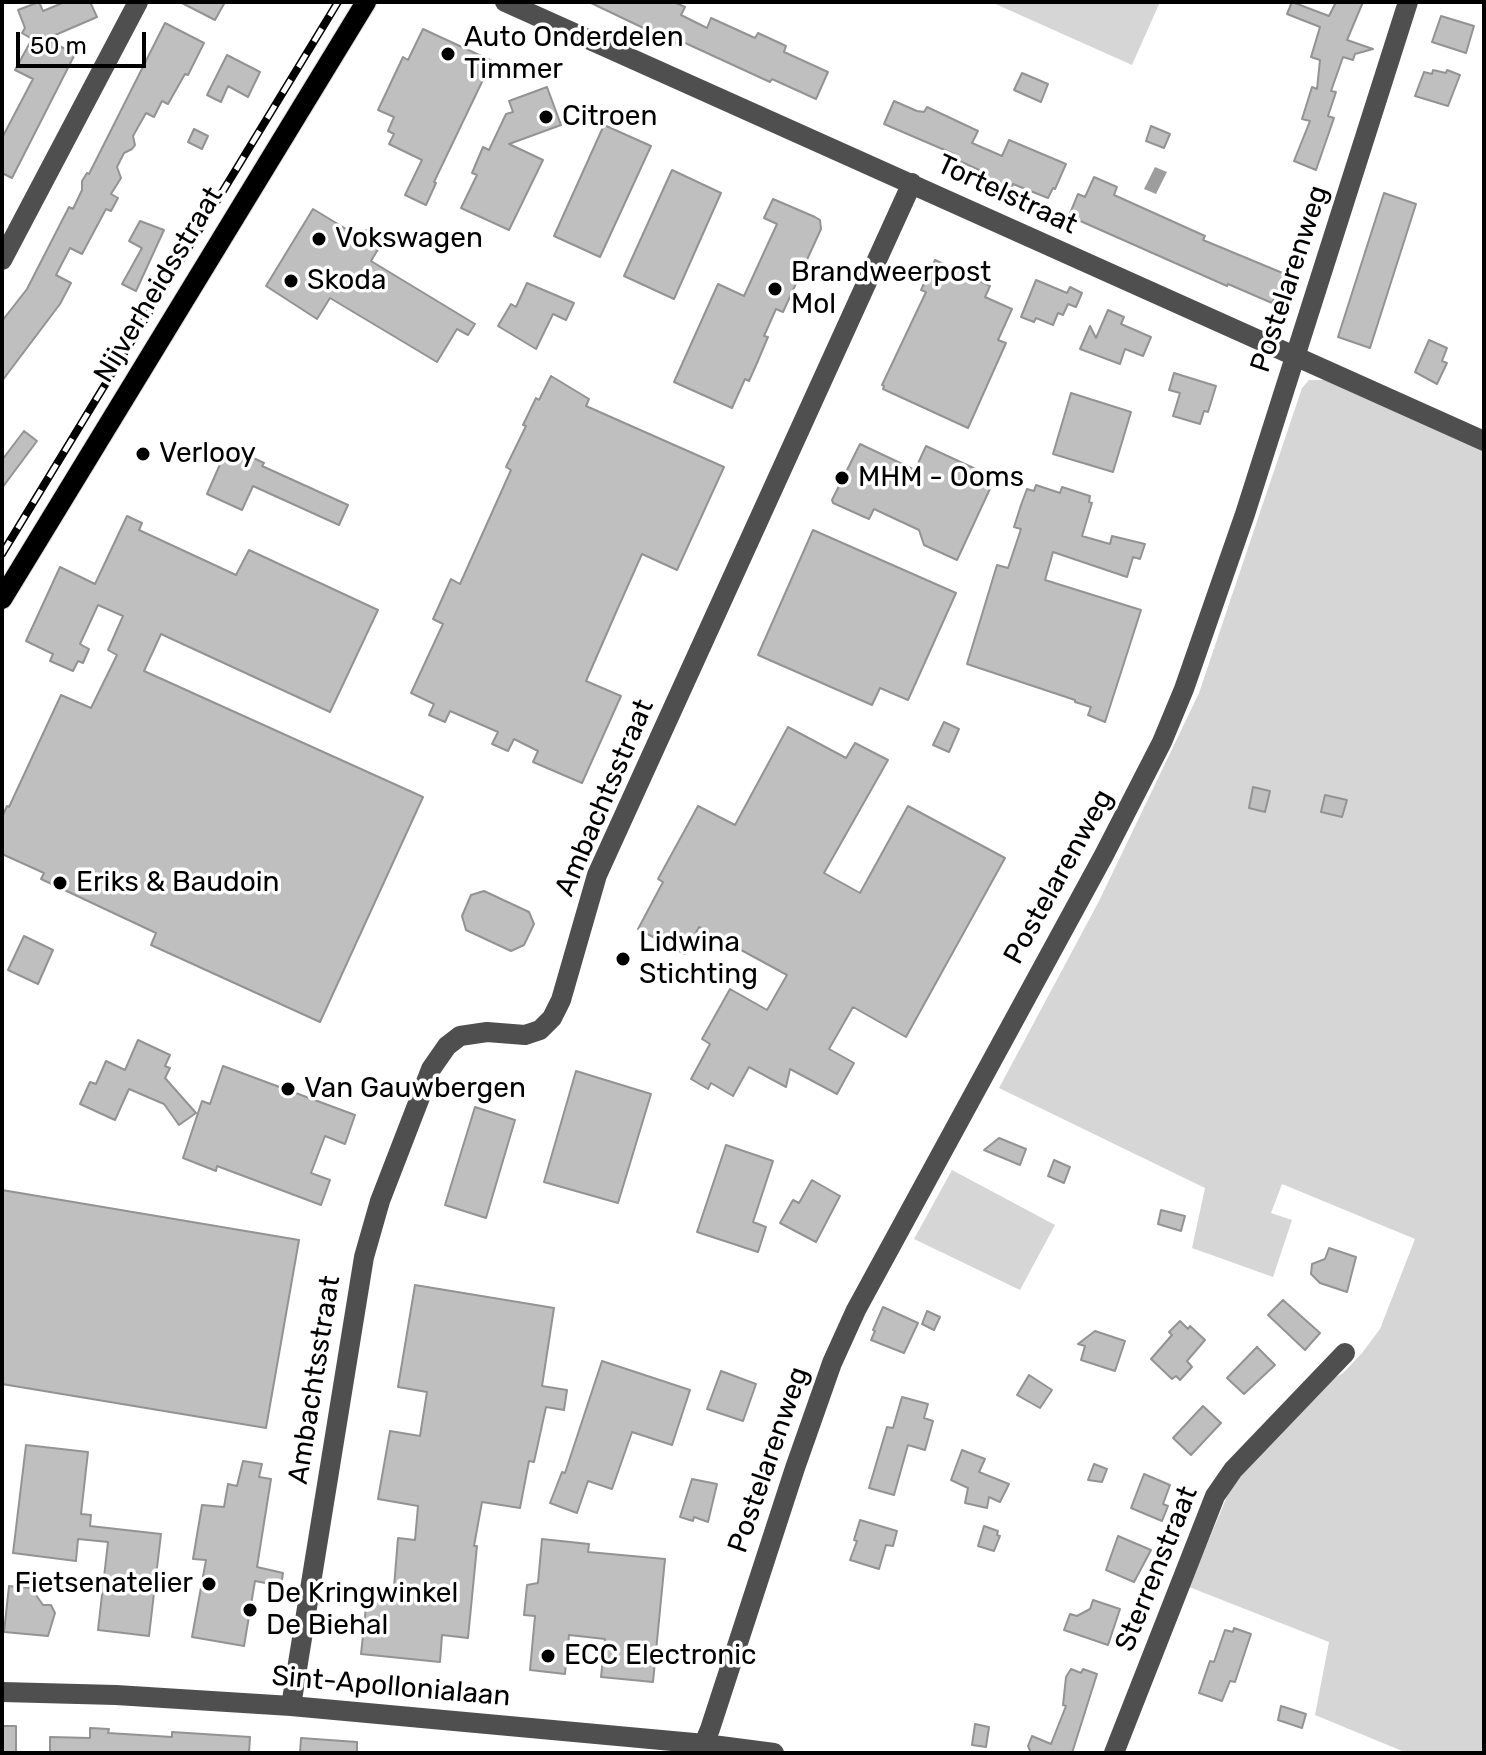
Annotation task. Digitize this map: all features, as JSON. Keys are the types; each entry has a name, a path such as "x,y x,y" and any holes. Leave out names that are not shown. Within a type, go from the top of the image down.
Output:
{"main road":[{"name":"Nijverheidsstraat","path":"2,599 366,2"}],"street":[{"path":"2,260 138,2"},
{"name":"Tortelstraat","path":"505,2 1484,441"},
{"name":"Postelarenweg","path":"703,1748 832,1363 866,1290 1104,855 1162,742 1203,639 1408,2"},
{"name":"Ambachtsstraat","path":"291,1706 364,1257 380,1201 431,1069 447,1046 460,1036 487,1032 525,1035 540,1030 552,1018 565,988 597,875 912,183"},
{"name":"Sterrenstraat","path":"1114,1753 1215,1496 1233,1470 1345,1353"},
{"name":"Sint-Apollonialaan","path":"2,1692 116,1695 291,1706 774,1753"}],"shaded area":[{"path":"991,2 1160,2 1132,65"},
{"path":"1155,167 1167,172 1156,194 1144,189"},
{"path":"1309,380 1326,380 1484,449 1484,1753 1407,1753 1315,1715 1329,1642 1189,1587 1231,1487 1329,1381 1343,1373 1362,1353 1380,1329 1415,1239 1282,1184 1271,1213 1292,1220 1273,1277 1192,1248 1205,1188 999,1088 1099,901 1199,693 1302,388"},
{"path":"952,1170 1055,1225 1020,1290 914,1239"}],"building":[{"path":"39,2 43,11 65,2 90,2 97,17 46,39 75,54 12,178 2,173 2,138 33,79 15,70 32,39 22,33 25,28 18,10"},
{"path":"180,2 225,2 215,20"},
{"path":"589,2 674,2 685,7 681,15 707,28 711,18 755,38 758,33 786,46 784,52 828,72 816,99 772,79 770,82 683,42 681,46"},
{"path":"1292,2 1329,16 1336,2 1363,2 1347,40 1373,49 1355,54 1353,60 1343,57 1331,91 1336,92 1328,116 1334,118 1316,170 1294,161 1310,121 1302,119 1312,87 1317,89 1320,60 1311,57 1320,27 1287,14"},
{"path":"1441,16 1474,26 1466,53 1432,42"},
{"path":"165,23 204,43 188,75 185,74 168,104 162,101 154,117 146,113 133,136 135,145 124,153 117,167 121,178 111,194 118,198 111,211 106,209 82,254 70,248 56,275 71,283 60,304 2,381 2,321 27,289 69,207 73,209 82,190 82,181 89,174"},
{"path":"423,29 492,61 426,205 405,195 422,160 389,144 394,134 388,131 394,117 378,110 403,57 408,60"},
{"path":"227,55 260,72 248,97 228,86 221,102 207,95"},
{"path":"1433,70 1446,73 1447,70 1460,75 1448,106 1415,96 1424,72 1432,74"},
{"path":"1022,73 1048,84 1041,102 1014,90"},
{"path":"547,87 561,125 509,144 543,160 509,230 461,208 477,175 472,173 483,147 489,150 506,114 513,112 509,101"},
{"path":"894,101 917,111 924,112 927,107 978,131 972,143 1002,156 1009,140 1066,164 1055,189 1048,198 1013,184 1011,190 977,174 979,170 953,158 954,154 884,124"},
{"path":"604,125 651,146 600,257 554,236"},
{"path":"1151,126 1170,134 1164,148 1146,141"},
{"path":"194,129 208,136 202,149 188,142"},
{"path":"672,170 721,193 674,299 624,276"},
{"path":"1094,177 1117,187 1114,195 1205,236 1203,240 1285,274 1272,303 1069,216 1078,194 1085,197"},
{"path":"1384,193 1416,204 1370,348 1338,337"},
{"path":"773,199 820,220 821,229 783,312 776,309 749,381 745,379 732,408 674,382 718,284 744,296 777,224 764,218"},
{"path":"313,209 361,238 366,230 383,241 371,261 475,324 468,335 457,329 437,362 330,298 317,319 266,286"},
{"path":"140,221 164,230 136,291 122,284 142,248 129,241"},
{"path":"935,260 990,286 985,297 1012,309 998,340 1006,343 968,428 883,389 882,385 926,292 921,290"},
{"path":"1036,280 1067,293 1070,287 1082,293 1076,307 1068,304 1063,315 1058,313 1053,325 1036,318 1034,322 1021,317"},
{"path":"527,283 574,303 566,320 553,314 536,349 498,326 511,304 516,307"},
{"path":"1108,310 1124,317 1121,324 1151,337 1143,356 1125,349 1120,364 1080,349 1090,326 1096,338"},
{"path":"1429,340 1447,348 1442,361 1447,363 1437,384 1415,372"},
{"path":"1174,373 1216,386 1208,412 1204,411 1200,424 1173,416 1180,393 1169,390"},
{"path":"551,376 589,399 586,406 724,467 677,570 642,554 586,681 621,696 582,783 533,762 538,751 514,739 508,751 492,744 498,732 450,711 445,722 429,715 434,704 411,693 443,624 433,619 451,579 460,584 511,470 506,467 526,426 523,425"},
{"path":"1071,393 1131,412 1113,472 1053,454"},
{"path":"24,431 37,441 2,488 2,460"},
{"path":"860,444 915,470 926,446 995,478 957,560 924,545 919,530 874,509 869,519 833,503"},
{"path":"228,446 264,463 262,466 348,505 339,525 253,486 242,510 207,494"},
{"path":"1036,485 1060,493 1062,487 1090,496 1089,502 1092,503 1082,536 1110,544 1112,536 1145,544 1140,559 1133,557 1127,577 1053,552 1045,580 1141,610 1105,722 1088,715 1091,707 1075,700 967,664 997,565 1008,568 1021,529 1014,527 1021,505 1027,489 1034,491"},
{"path":"127,516 142,523 139,530 236,575 249,550 378,610 330,712 161,634 144,671 423,797 320,1022 151,945 156,933 41,879 44,873 2,854 2,817 61,695 91,708 117,655 108,650 123,616 98,605 80,644 89,649 83,663 78,661 73,671 50,661 53,654 26,641 60,567 95,584"},
{"path":"813,530 956,593 908,700 880,688 872,705 758,655"},
{"path":"944,722 959,729 949,752 933,745"},
{"path":"788,727 846,758 855,743 888,760 824,873 860,893 908,806 1005,858 906,1037 853,1007 829,1049 854,1063 837,1094 790,1069 786,1087 749,1067 733,1096 711,1083 708,1089 691,1079 710,1044 702,1039 730,989 767,1010 787,975 699,927 685,954 638,929 663,882 658,879 698,806 735,825"},
{"path":"1253,787 1270,791 1265,812 1249,808"},
{"path":"1325,795 1347,800 1342,817 1321,812"},
{"path":"484,891 529,912 534,924 524,945 511,951 466,930 462,916 471,895"},
{"path":"24,936 53,950 38,984 8,970"},
{"path":"138,1040 170,1055 165,1066 170,1068 165,1078 196,1113 179,1125 164,1104 129,1089 115,1120 80,1104 90,1082 96,1084 106,1061 125,1070"},
{"path":"223,1066 355,1115 345,1144 325,1136 311,1173 330,1180 321,1205 217,1166 216,1171 183,1158 202,1101 210,1104"},
{"path":"576,1071 651,1094 618,1203 544,1182"},
{"path":"475,1107 515,1120 486,1218 445,1205"},
{"path":"999,1138 1026,1149 1020,1165 984,1150"},
{"path":"726,1145 773,1161 753,1222 766,1227 758,1252 697,1232"},
{"path":"1054,1160 1070,1167 1064,1183 1048,1176"},
{"path":"812,1180 840,1196 816,1242 780,1223 793,1200 799,1203"},
{"path":"2,1190 299,1240 266,1428 2,1384"},
{"path":"1161,1210 1185,1216 1181,1231 1158,1224"},
{"path":"1329,1248 1356,1257 1347,1292 1320,1283 1311,1274 1312,1264 1325,1259"},
{"path":"415,1285 554,1308 542,1386 567,1390 564,1410 546,1407 534,1462 529,1461 520,1508 482,1502 474,1546 477,1546 468,1638 442,1635 440,1662 361,1654 367,1597 393,1599 398,1538 415,1540 418,1506 378,1499 390,1431 420,1436 427,1392 398,1387"},
{"path":"1283,1300 1320,1333 1305,1350 1268,1315"},
{"path":"883,1307 918,1323 904,1353 871,1340"},
{"path":"927,1311 940,1317 934,1330 922,1324"},
{"path":"1180,1321 1205,1340 1187,1361 1192,1367 1180,1380 1176,1376 1172,1379 1151,1359"},
{"path":"1095,1331 1125,1341 1115,1371 1081,1360 1085,1346 1078,1344"},
{"path":"1257,1347 1275,1365 1244,1394 1227,1378"},
{"path":"602,1361 690,1390 672,1445 632,1432 612,1489 588,1481 577,1513 550,1503 562,1472 565,1473"},
{"path":"721,1371 756,1384 743,1421 707,1409"},
{"path":"1029,1375 1052,1390 1040,1408 1017,1395"},
{"path":"902,1397 928,1404 924,1418 933,1421 925,1450 908,1445 894,1495 869,1488 887,1427 893,1428"},
{"path":"1203,1406 1221,1423 1191,1455 1173,1438"},
{"path":"26,1445 88,1452 81,1514 91,1515 90,1526 161,1534 149,1636 98,1630 108,1542 78,1539 76,1561 13,1553"},
{"path":"962,1450 985,1459 979,1472 1009,1484 1000,1502 989,1497 987,1508 965,1503 968,1488 951,1480"},
{"path":"243,1461 262,1464 259,1477 271,1479 257,1567 283,1573 281,1586 255,1581 244,1646 192,1637 206,1560 193,1559 202,1505 224,1507 228,1484 237,1486"},
{"path":"1094,1464 1107,1469 1102,1482 1088,1480"},
{"path":"1144,1474 1170,1485 1163,1504 1168,1506 1162,1521 1131,1508"},
{"path":"692,1479 717,1484 708,1522 694,1517 693,1521 680,1517"},
{"path":"860,1520 897,1531 893,1546 886,1545 879,1569 850,1560"},
{"path":"984,1526 998,1531 997,1535 1000,1536 994,1551 978,1546"},
{"path":"1118,1536 1151,1550 1134,1582 1106,1570"},
{"path":"542,1539 589,1544 588,1552 665,1559 653,1682 601,1677 605,1639 569,1635 565,1674 530,1670 535,1616 524,1615 527,1585 538,1583"},
{"path":"9,1586 31,1588 43,1605 51,1605 55,1613 48,1636 4,1632"},
{"path":"1093,1600 1120,1609 1108,1645 1064,1630 1070,1614 1077,1616 1090,1609"},
{"path":"1234,1628 1251,1634 1235,1682 1230,1681 1222,1701 1199,1693 1225,1630 1233,1632"},
{"path":"1071,1669 1097,1674 1072,1753 1031,1753 1028,1746 1032,1736 1051,1744 1066,1706 1063,1705 1066,1677"},
{"path":"1281,1706 1306,1714 1302,1728 1278,1720"},
{"path":"975,1724 989,1727 986,1747 972,1745"},
{"path":"2,1726 16,1726 16,1753 2,1753"},
{"path":"90,1728 109,1729 108,1733 172,1737 172,1732 250,1737 249,1753 50,1753 50,1737 90,1738"},
{"path":"301,1738 357,1742 357,1753 300,1753"}],"railway":[{"path":"2,554 338,2"}],"place":[{"name":"Auto Onderdelen Timmer","path":"448,54"},
{"name":"Citroen","path":"546,117"},
{"name":"Vokswagen","path":"319,239"},
{"name":"Skoda","path":"291,281"},
{"name":"Brandweerpost Mol","path":"775,289"},
{"name":"Verlooy","path":"143,454"},
{"name":"MHM - Ooms","path":"842,478"},
{"name":"Eriks & Baudoin","path":"60,883"},
{"name":"Lidwina Stichting","path":"623,959"},
{"name":"Van Gauwbergen","path":"288,1089"},
{"name":"Fietsenatelier","path":"209,1584"},
{"name":"De Kringwinkel De Biehal","path":"250,1610"},
{"name":"ECC Electronic","path":"548,1656"}]}
